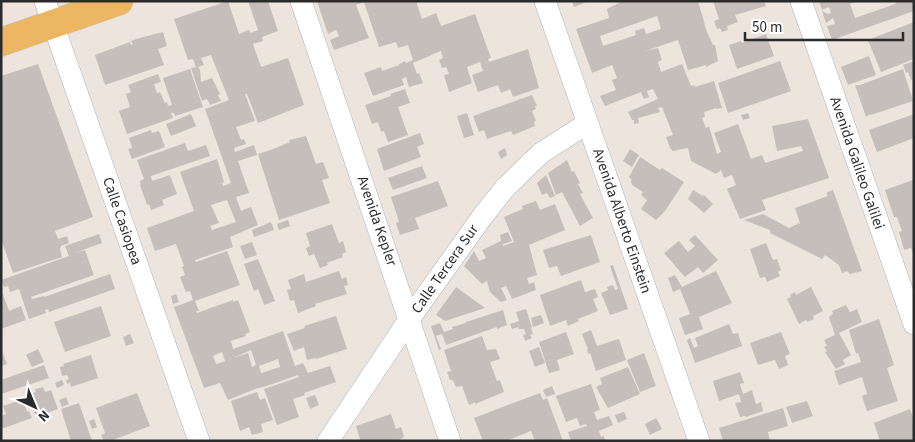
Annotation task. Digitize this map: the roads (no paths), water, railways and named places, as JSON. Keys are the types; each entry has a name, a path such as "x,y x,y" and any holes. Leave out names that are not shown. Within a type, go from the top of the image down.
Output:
{"main road":[{"path":"1,42 49,13 119,1"}],"street":[{"name":"Avenida Kepler","path":"301,1 410,318 450,441"},
{"name":"Avenida Alberto Einstein","path":"545,1 700,441"},
{"name":"Avenida Galileo Galilei","path":"801,1 914,324"},
{"name":"Calle Casiopea","path":"49,13 199,441"},
{"name":"Calle Tercera Sur","path":"328,441 410,318 505,188 541,153 588,123"}]}
